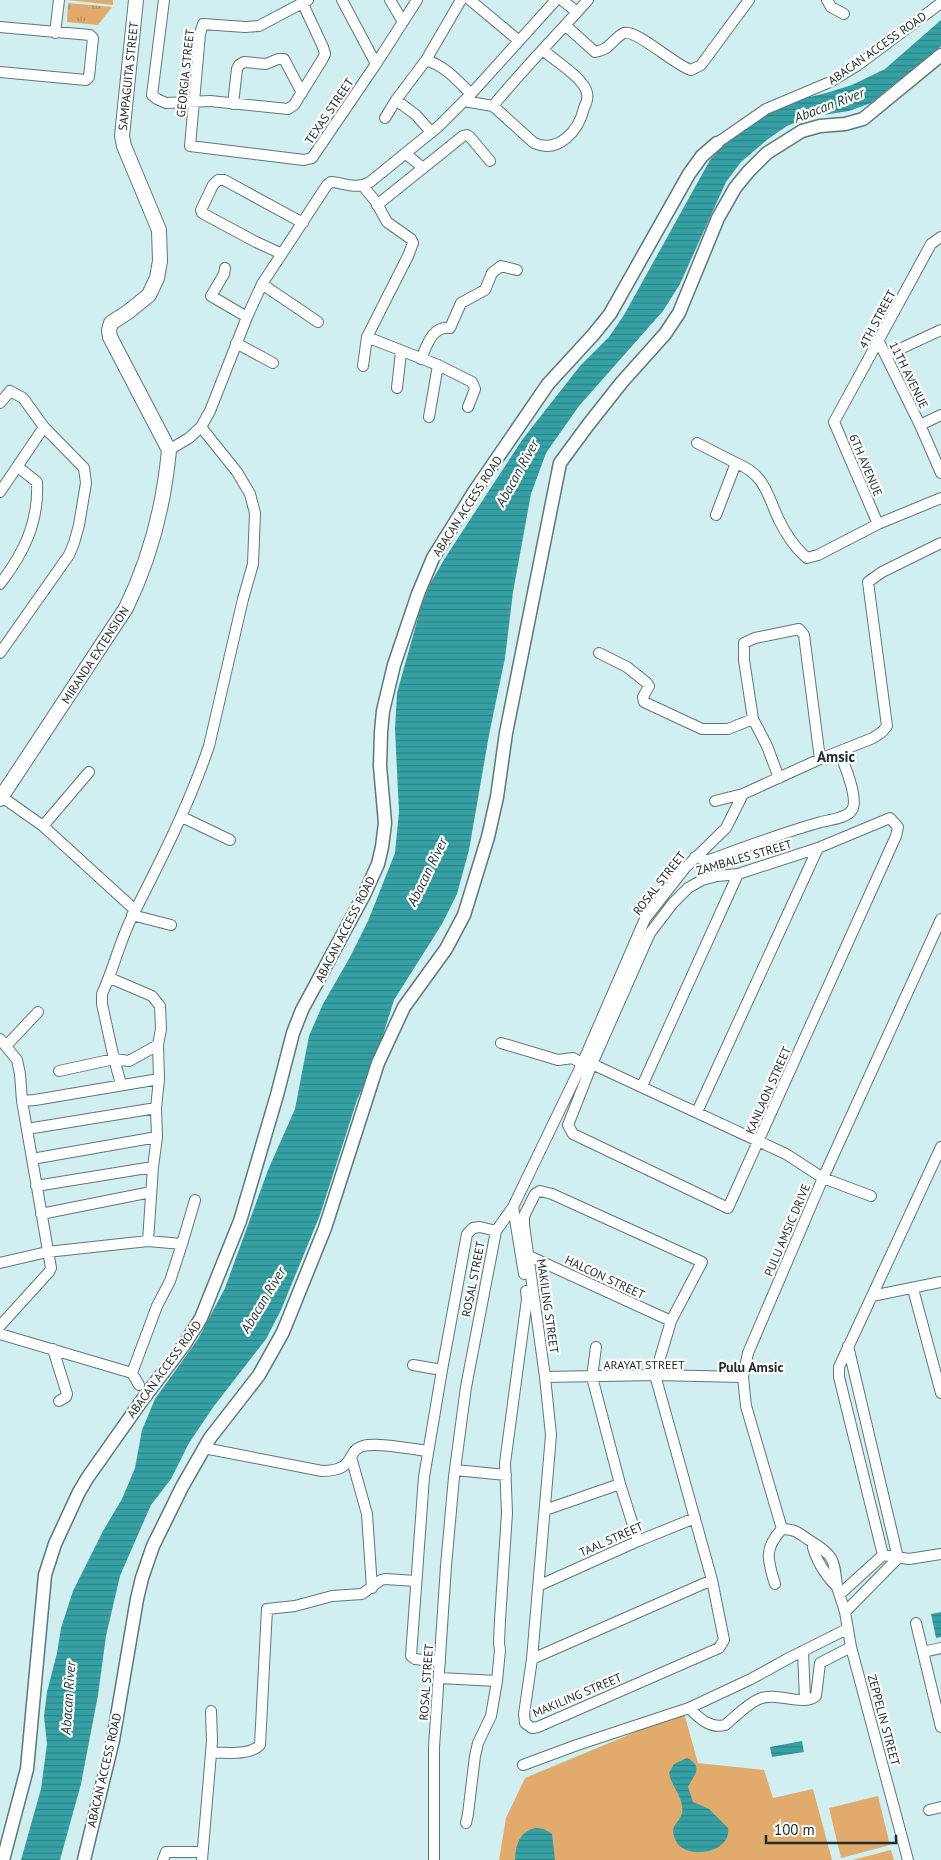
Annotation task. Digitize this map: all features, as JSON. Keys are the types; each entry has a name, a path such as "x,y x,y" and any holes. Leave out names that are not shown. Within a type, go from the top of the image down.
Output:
{"main road":[{"name":"SAMPAGUITA STREET","path":"136,0 122,136 124,146 159,230 160,261 158,278 149,294 112,323 109,330 110,337 169,450"},
{"name":"MIRANDA EXTENSION","path":"1,798 130,601 140,579 158,519 169,450"}],"street":[{"path":"55,33 59,0"},
{"path":"164,0 152,95 166,103 201,101 288,110 293,107 324,54 305,1"},
{"path":"342,0 376,64"},
{"path":"390,0 403,22"},
{"name":"TEXAS STREET","path":"190,146 304,160 312,158 417,0"},
{"path":"385,118 426,60 461,0"},
{"path":"470,0 518,40"},
{"path":"169,450 189,438 201,426 210,411 236,343 262,284 327,185 331,182 363,186 431,132 468,97 556,0"},
{"path":"562,0 577,12"},
{"path":"493,106 532,59 543,50 588,0"},
{"path":"565,26 595,52 605,48 623,34 629,33 654,47 684,69 691,70 701,65 749,0"},
{"path":"827,0 831,7 844,14"},
{"name":"GEORGIA STREET","path":"190,146 200,34 203,24 259,26 305,1"},
{"name":"ABACAN ACCESS ROAD","path":"3,1860 27,1769 43,1590 49,1562 79,1492 88,1477 184,1345 201,1318 240,1221 293,1033 302,1010 364,895 378,864 385,823 380,766 383,711 394,665 418,594 433,558 465,506 548,384 610,314 689,174 702,156 717,143 766,109 830,82 858,65 941,3"},
{"path":"0,27 90,35 93,38 89,77 86,80 0,72"},
{"path":"426,60 448,71 468,97 493,106 534,143 540,145 554,144 564,141 571,135 581,119 588,94 582,82 543,50"},
{"name":"ABACAN ACCESS ROAD","path":"84,1860 113,1740 129,1640 142,1578 153,1546 162,1525 204,1448 226,1416 259,1376 283,1332 330,1212 378,1063 404,1007 446,949 467,909 481,865 492,818 506,734 556,479 564,456 622,382 665,334 679,313 718,218 735,188 748,172 767,153 802,131 820,126 850,124 863,119 941,55"},
{"path":"233,104 238,65 244,62 266,64 278,59 284,59 302,93"},
{"path":"396,100 416,115 431,132"},
{"path":"377,205 463,136 467,135 490,162"},
{"path":"405,153 423,168"},
{"path":"282,254 202,213 201,210 213,185 218,180 224,180 303,223"},
{"path":"363,186 388,222 411,239 412,242 408,256 367,337 363,366"},
{"name":"4TH STREET","path":"838,415 880,342 931,244 941,237"},
{"path":"421,359 435,332 453,325 461,303 485,290 492,273 501,266 516,270"},
{"path":"225,268 224,274 211,296 247,317"},
{"path":"262,284 318,322"},
{"path":"887,355 941,330"},
{"path":"367,337 438,365 472,382 474,385 474,396 468,407"},
{"name":"11TH AVENUE","path":"880,342 941,473"},
{"path":"236,343 273,363"},
{"path":"397,388 401,352"},
{"path":"429,417 438,365"},
{"path":"0,403 10,391 22,398 44,426 84,468 86,483 79,525 70,555 0,653"},
{"name":"6TH AVENUE","path":"838,415 834,422 878,524"},
{"path":"920,425 941,415"},
{"path":"0,492 44,426"},
{"path":"121,1084 102,1004 102,994 110,978 121,942 134,913 182,817 209,746 242,599 253,564 255,513 250,494 237,472 201,426"},
{"path":"697,443 747,468 760,479 767,490 780,522 792,541 807,558 818,555 878,524 941,498"},
{"path":"716,515 736,464"},
{"path":"0,584 23,550 31,530 38,494 37,482 18,467"},
{"path":"715,801 743,794 882,732 887,726 868,582 882,572 941,543"},
{"path":"779,778 767,746 753,720 744,660 744,643 754,638 799,629 804,635 820,759"},
{"path":"599,653 627,667 649,686 644,702 702,729 728,729 753,720"},
{"path":"695,857 708,860 848,814 852,810 855,801 846,768 839,752"},
{"path":"43,826 89,772"},
{"name":"ROSAL STREET","path":"434,1860 434,1747 446,1566 455,1470 466,1388 496,1230 513,1207 587,1064 645,919 695,857 726,828 743,794"},
{"path":"1,798 43,826 134,913 171,925"},
{"path":"182,817 230,840"},
{"name":"ZAMBALES STREET","path":"568,1125 587,1064 650,933 673,903 688,888 702,880 738,874 818,848 890,818"},
{"name":"KANLAON STREET","path":"568,1125 573,1134 728,1208 896,836 898,827 890,818"},
{"path":"698,1112 818,848"},
{"path":"642,1086 738,874"},
{"name":"PULU AMSIC DRIVE","path":"782,1530 746,1406 743,1377 748,1354 823,1178 941,919"},
{"path":"110,978 152,996 160,1006 161,1029 158,1045 159,1079 156,1108 157,1137 148,1240"},
{"path":"0,1326 51,1268 22,1101 20,1074 17,1060 3,1042 38,1012"},
{"path":"501,1044 558,1060 573,1058 642,1086 786,1154 823,1178 871,1196"},
{"path":"59,1071 114,1059 128,1060 158,1045"},
{"path":"22,1101 159,1079"},
{"path":"27,1129 156,1108"},
{"path":"32,1159 157,1137"},
{"path":"883,1555 839,1377 839,1367 941,1147"},
{"path":"36,1186 153,1167"},
{"path":"41,1214 151,1192"},
{"name":"MAKILING STREET","path":"655,1375 712,1580 724,1640 719,1648 532,1728 525,1723 524,1714 532,1659 551,1435 545,1377 525,1236 524,1216 535,1194 540,1192 552,1194 702,1262 671,1321"},
{"path":"132,1372 157,1306 170,1281 196,1200"},
{"path":"466,1822 475,1756 478,1743 491,1716 497,1681 508,1513 505,1463 528,1299 513,1207"},
{"path":"440,1662 415,1659 411,1656 424,1477 467,1234 473,1228 480,1227 496,1230"},
{"path":"0,1263 47,1252 148,1240 182,1244"},
{"name":"HALCON STREET","path":"529,1256 671,1321"},
{"path":"872,1296 941,1282"},
{"path":"913,1289 941,1393"},
{"path":"655,1375 671,1321"},
{"path":"0,1334 132,1372 139,1385"},
{"path":"848,1346 898,1558"},
{"path":"596,1347 592,1377 620,1484 638,1541"},
{"path":"53,1349 67,1394 66,1397 59,1401"},
{"path":"413,1365 442,1370"},
{"name":"ARAYAT STREET","path":"545,1377 655,1375 743,1377"},
{"path":"204,1448 322,1471 335,1471 343,1467 361,1446 372,1445 428,1452"},
{"path":"352,1457 368,1514 372,1588"},
{"path":"455,1470 506,1475"},
{"path":"545,1510 620,1484"},
{"name":"TAAL STREET","path":"538,1586 638,1541 695,1518"},
{"name":"ZEPPELIN STREET","path":"782,1530 791,1529 822,1546 836,1569 838,1590 845,1612 851,1646 908,1860"},
{"path":"775,1584 768,1551 772,1539 782,1530"},
{"path":"883,1555 910,1559 941,1554"},
{"path":"838,1590 867,1570 883,1555"},
{"path":"845,1612 898,1558"},
{"path":"867,1570 878,1579"},
{"path":"211,1752 247,1751 255,1749 260,1745 267,1608 295,1606 332,1596 362,1594 385,1579 416,1581"},
{"path":"532,1659 712,1580"},
{"path":"916,1623 941,1727"},
{"path":"523,1765 690,1708 751,1679 847,1629"},
{"path":"690,1708 707,1723 719,1727 725,1725 758,1699 776,1696 805,1700 812,1699 816,1696 820,1663 851,1646"},
{"path":"923,1652 941,1648"},
{"path":"803,1652 805,1700"},
{"path":"439,1678 497,1681"},
{"path":"163,1860 166,1852 202,1856 212,1740 211,1711"},
{"path":"929,1810 941,1808"}],"green space":[{"path":"68,0 113,0 113,5"},
{"path":"68,3 112,7 98,25 67,22"},
{"path":"684,1713 698,1763 764,1770 773,1798 813,1789 832,1860 499,1860 506,1818 525,1778"},
{"path":"878,1796 890,1845 841,1858 829,1808"},
{"path":"891,1850 894,1860 852,1860"}],"water":[{"name":"Abacan River","path":"941,20 941,46 871,103 849,111 810,117 787,126 741,162 726,182 680,284 663,311 579,406 546,453 531,494 513,592 505,658 489,735 469,850 457,894 442,924 394,1000 377,1054 357,1100 320,1215 281,1310 266,1339 214,1406 189,1443 171,1479 151,1505 120,1576 106,1636 98,1695 81,1784 60,1860 21,1860 41,1789 47,1744 44,1716 47,1692 61,1628 73,1591 103,1531 122,1499 135,1468 142,1430 155,1399 198,1339 225,1288 268,1170 295,1109 309,1036 323,1004 368,921 395,853 399,812 395,729 397,693 421,607 430,584 522,440 580,366 609,337 624,315 710,160 731,138 763,116 789,102 852,85 885,69"},
{"path":"941,1612 941,1637 936,1638 931,1614"},
{"path":"802,1741 804,1752 772,1757 770,1747"},
{"path":"687,1758 697,1768 688,1787 693,1802 709,1809 728,1828 727,1837 723,1844 716,1849 697,1852 688,1851 681,1847 674,1836 675,1825 682,1813 682,1803 669,1773 674,1764"},
{"path":"536,1828 544,1829 552,1834 555,1860 515,1860 516,1849 522,1835"}],"district":[{"name":"Amsic","path":"836,756"},
{"name":"Pulu Amsic","path":"751,1367"}]}
